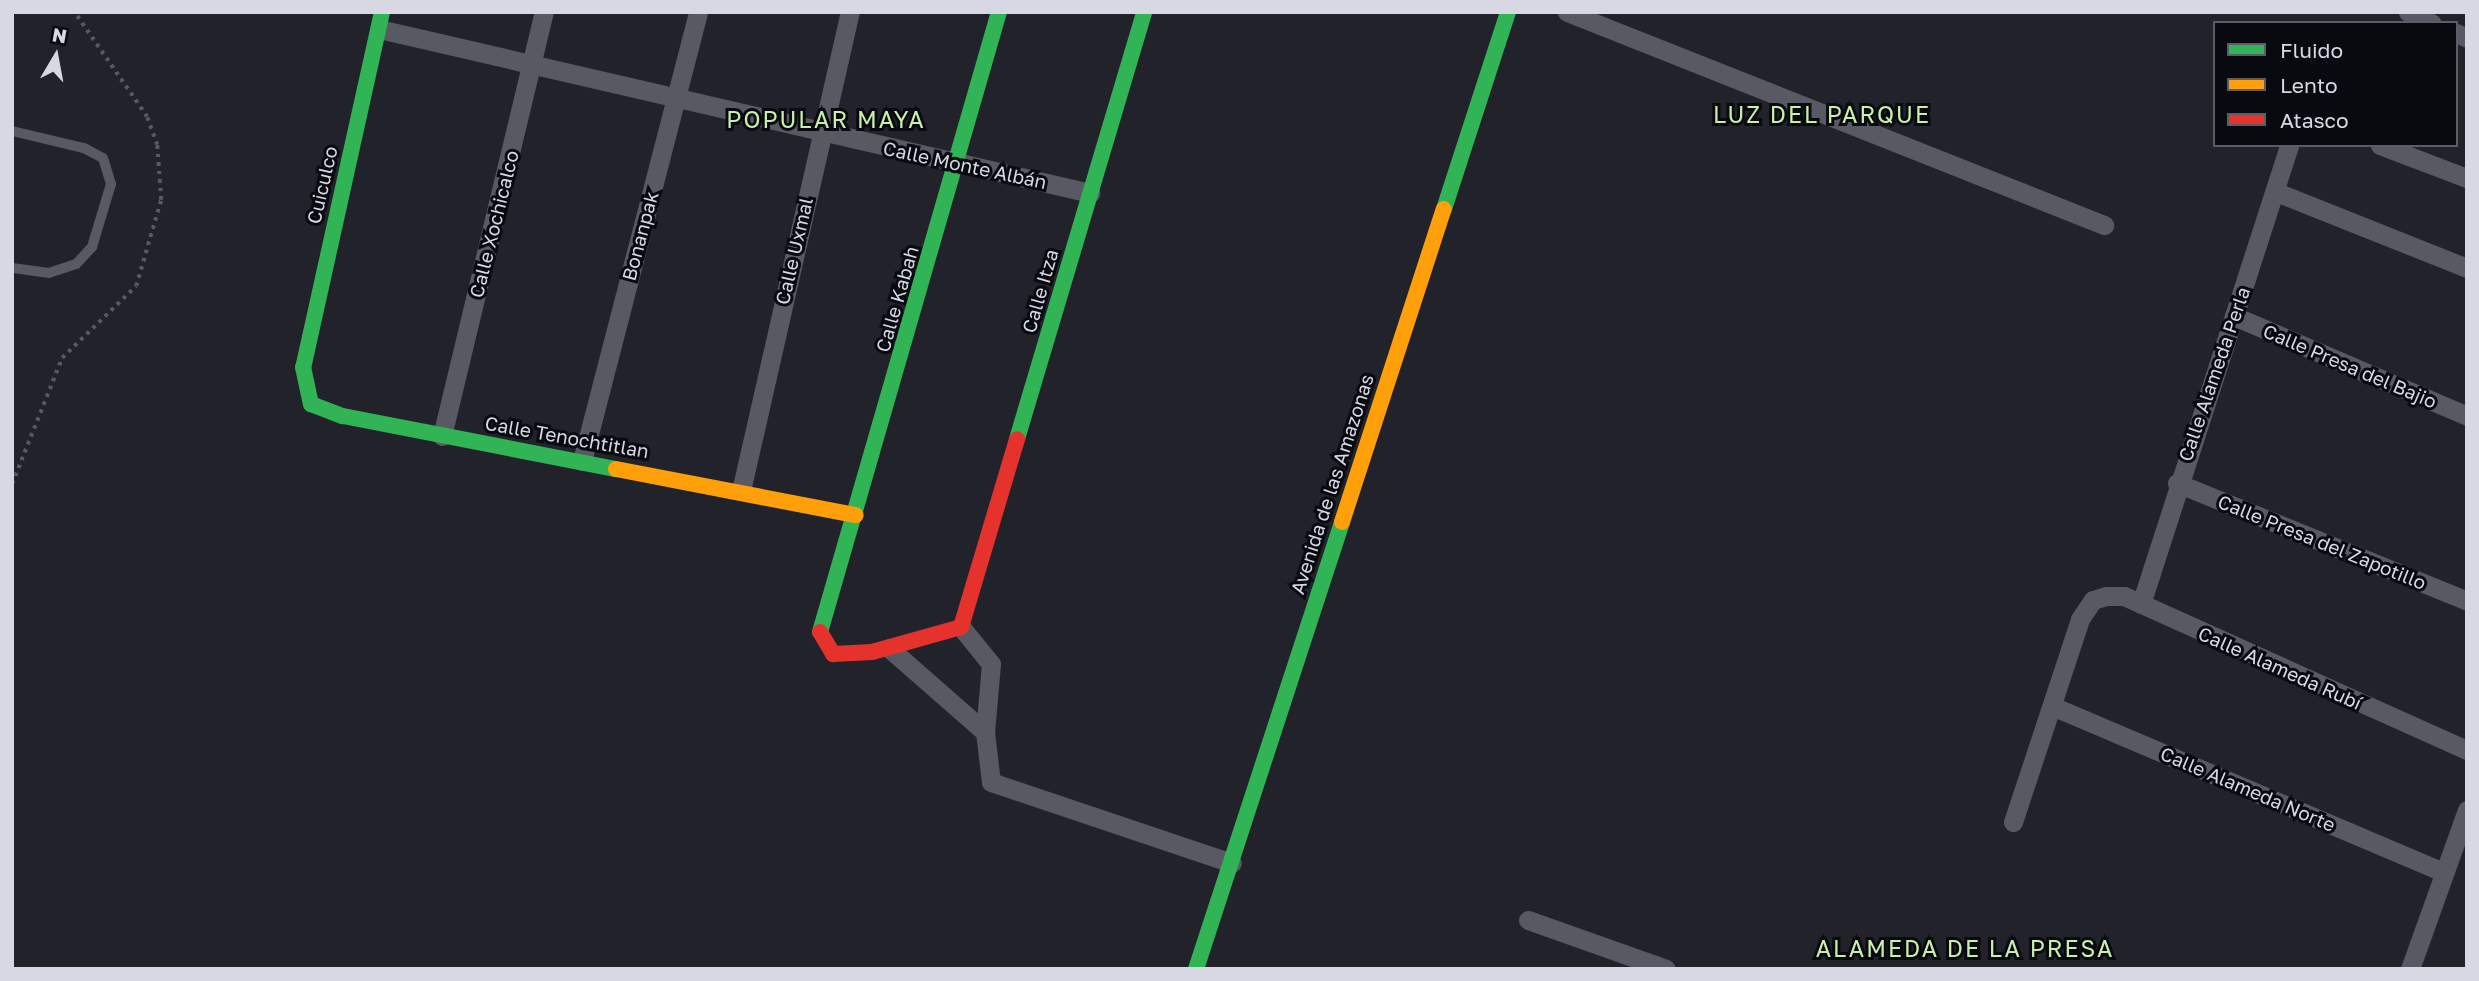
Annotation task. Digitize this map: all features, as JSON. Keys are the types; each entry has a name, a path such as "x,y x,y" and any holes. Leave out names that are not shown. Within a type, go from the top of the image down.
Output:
{"street":[{"name":"Calle Xochicalco","path":"442,436 544,12"},
{"name":"Bonanpak","path":"582,461 698,12"},
{"name":"Calle Uxmal","path":"741,491 850,12"},
{"name":"Calle Kabah","path":"889,648 833,654 820,637 827,596 856,515 999,12"},
{"name":"Calle Itza","path":"961,627 977,581 1144,12"},
{"name":"Avenida de las Amazonas","path":"1196,969 1508,12"},
{"path":"1567,12 1833,120 2104,225"},
{"path":"2408,12 2428,21"},
{"path":"381,21 533,63"},
{"name":"Cuiculco","path":"303,367 381,21"},
{"name":"Calle Monte Albán","path":"533,63 678,96 822,134 1090,192"},
{"name":"Calle Alameda Perla","path":"2141,604 2177,483 2276,192 2288,147"},
{"path":"2385,147 2467,178"},
{"path":"2276,192 2467,268"},
{"name":"Calle Presa del Bajio","path":"2234,316 2467,416"},
{"name":"Calle Tenochtitlan","path":"303,367 304,393 321,411 856,515"},
{"name":"Calle Presa del Zapotillo","path":"2177,483 2467,601"},
{"name":"Calle Alameda Rubí","path":"2052,706 2093,600 2124,596 2467,750"},
{"path":"889,648 961,627 991,664 985,732 991,782 1232,863"},
{"path":"889,648 985,732"},
{"path":"2013,822 2052,706"},
{"name":"Calle Alameda Norte","path":"2052,706 2443,872"},
{"path":"2410,969 2467,810"},
{"path":"1528,920 1666,969"}],"lane":[{"path":"12,131 84,148 103,158 111,184 92,247 76,264 49,273 12,268"}],"traffic: fast":[{"path":"382,12 303,367 311,404 343,416 616,469"},
{"path":"820,632 999,12"},
{"path":"1017,439 1144,12"},
{"path":"1444,209 1508,12"},
{"path":"1196,969 1342,522"}],"traffic: slow":[{"path":"1342,522 1444,209"},
{"path":"616,469 856,515"}],"traffic: jam":[{"path":"820,632 833,654 872,652 961,627 1017,439"}],"district":[{"name":"LUZ DEL PARQUE","path":"1822,114"},
{"name":"POPULAR MAYA","path":"826,119"},
{"name":"ALAMEDA DE LA PRESA","path":"1965,948"}]}
